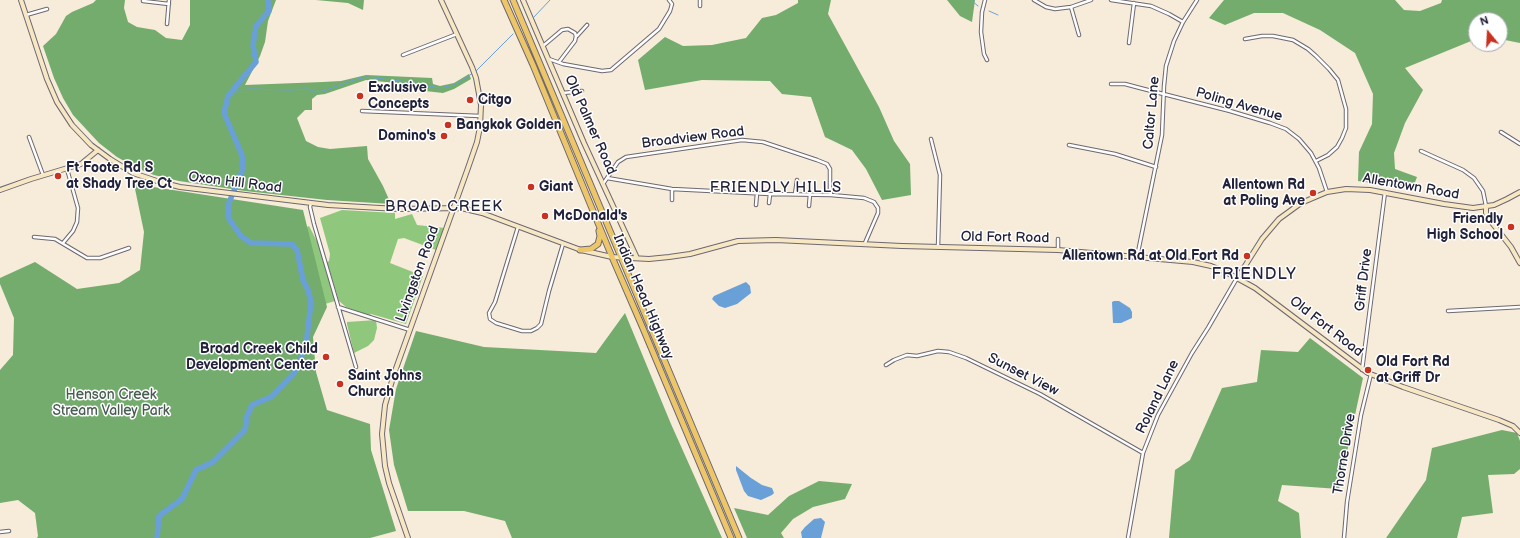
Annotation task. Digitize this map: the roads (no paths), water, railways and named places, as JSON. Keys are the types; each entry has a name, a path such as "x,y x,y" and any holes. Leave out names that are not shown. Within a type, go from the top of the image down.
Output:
{"highway":[{"name":"Indian Head Highway","path":"504,0 533,65 612,257 731,538"},
{"name":"Indian Head Highway","path":"514,0 739,538"},
{"path":"580,250 588,250 595,247 600,240 600,231 596,216"}],"main road":[{"name":"Oxon Hill Road","path":"21,0 53,95 72,125 98,150 133,173 152,180 180,187 311,203 361,208 454,208"},
{"name":"Livingston Road","path":"408,538 388,476 383,451 382,434 384,413 389,390 477,142 481,116 480,95 473,69 442,0"},
{"name":"Old Palmer Road","path":"523,0 584,143 637,258"},
{"path":"0,190 81,164 98,150"},
{"name":"Allentown Road","path":"1238,277 1258,244 1278,219 1304,201 1327,192 1352,189 1385,192 1460,207 1486,207 1501,202 1520,192"},
{"path":"1486,207 1486,213 1489,219 1511,247 1520,263"},
{"name":"Old Fort Road","path":"454,208 470,210 580,250 622,258 655,258 690,254 732,242 747,240 1058,250 1199,263 1238,277 1271,299 1362,370 1499,420 1513,426 1520,433"}],"street":[{"path":"167,24 169,0"},
{"path":"669,0 672,6"},
{"path":"549,59 602,72 611,70 659,29 667,18 675,0"},
{"path":"700,0 700,6"},
{"path":"985,0 982,12 981,32 984,54 987,60"},
{"path":"1034,0 1055,9 1071,7 1091,0"},
{"path":"1112,0 1157,8 1183,22"},
{"name":"Caltor Lane","path":"1137,257 1164,126 1164,77 1168,56 1183,22 1197,0"},
{"path":"143,1 169,4"},
{"path":"1129,43 1134,3"},
{"path":"1071,7 1079,35"},
{"path":"26,16 48,9"},
{"path":"559,62 576,36 587,25"},
{"path":"543,46 557,33 565,29 573,31 576,36"},
{"path":"403,55 458,34"},
{"path":"1245,39 1268,36 1282,37 1293,40 1316,56 1329,68 1338,80 1346,109 1346,128 1337,147 1328,155 1316,161"},
{"name":"Poling Avenue","path":"1111,84 1125,84 1230,111 1282,127 1299,139 1316,161 1324,178 1327,192"},
{"path":"563,93 582,91"},
{"path":"362,111 481,116"},
{"path":"1501,132 1520,144"},
{"path":"29,137 43,176"},
{"path":"931,139 940,175 938,247"},
{"name":"Broadview Road","path":"603,184 618,162 626,157 751,140 763,142 827,164 830,170 831,195"},
{"path":"1069,145 1115,154 1156,167"},
{"path":"1420,151 1463,170 1474,178 1483,191 1486,207"},
{"path":"63,243 73,231 77,222 78,208 66,169"},
{"path":"607,178 672,189 757,194 810,194 864,198 871,200 877,205 878,213 864,243"},
{"path":"795,194 797,180"},
{"path":"672,189 672,200"},
{"name":"Griff Drive","path":"1362,370 1385,192"},
{"path":"756,205 757,194"},
{"path":"769,203 770,194"},
{"path":"809,206 810,194"},
{"path":"311,203 310,207 314,224 356,367"},
{"path":"518,227 495,302 489,313 490,319 496,323 522,331 531,331 537,328 540,324 563,244"},
{"path":"34,237 54,239 87,258 100,258 128,248"},
{"path":"1058,239 1058,250"},
{"name":"Roland Lane","path":"1128,538 1143,453 1158,415 1170,391 1238,277"},
{"path":"338,307 410,330"},
{"path":"1448,311 1520,307"},
{"name":"Sunset View","path":"886,365 907,355 917,356 938,351 949,352 973,361 1040,394 1143,453"},
{"name":"Thorne Drive","path":"1344,538 1347,502 1361,415 1371,374"},
{"path":"0,532 9,531"}],"water":[{"path":"746,282 750,286 751,293 737,304 725,308 719,306 712,299 714,296"},
{"path":"1119,301 1130,308 1132,318 1121,323 1113,323 1112,302"},
{"path":"736,466 762,485 772,488 774,493 761,500 748,496 744,491 736,470"},
{"path":"821,518 825,522 821,538 802,538 801,532 805,527 814,519"}],"waterway":[{"name":"BROAD CREEK","path":"157,538 159,516 182,499 196,470 213,462 245,430 247,416 252,405 271,397 295,372 306,346 311,302 308,290 303,280 297,250 292,244 251,243 241,236 229,219 228,205 243,169 242,155 224,113 228,96 256,62 253,45 256,26 269,11 268,0"},
{"path":"534,17 550,0"},
{"path":"971,0 978,6"},
{"path":"989,11 998,15"},
{"path":"475,72 513,34"},
{"path":"227,99 239,90 250,89 307,89 317,92 367,77 440,88 454,85 473,73"}],"place":[{"name":"Exclusive Concepts","path":"360,96"},
{"name":"Citgo","path":"470,100"},
{"name":"Bangkok Golden","path":"448,125"},
{"name":"Domino's","path":"444,136"},
{"name":"Ft Foote Rd S at Shady Tree Ct","path":"58,176"},
{"name":"Giant","path":"531,187"},
{"name":"Allentown Rd at Poling Ave","path":"1313,193"},
{"name":"McDonald's","path":"545,216"},
{"name":"Friendly High School","path":"1511,227"},
{"name":"Allentown Rd at Old Fort Rd","path":"1247,256"},
{"name":"Broad Creek Child Development Center","path":"326,357"},
{"name":"Old Fort Rd at Griff Dr","path":"1368,370"},
{"name":"Saint Johns Church","path":"340,384"}],"district":[{"name":"FRIENDLY HILLS","path":"776,188"},
{"name":"BROAD CREEK","path":"444,207"},
{"name":"FRIENDLY","path":"1254,275"}],"park label":[{"name":"Henson Creek Stream Valley Park","path":"111,404"}]}
